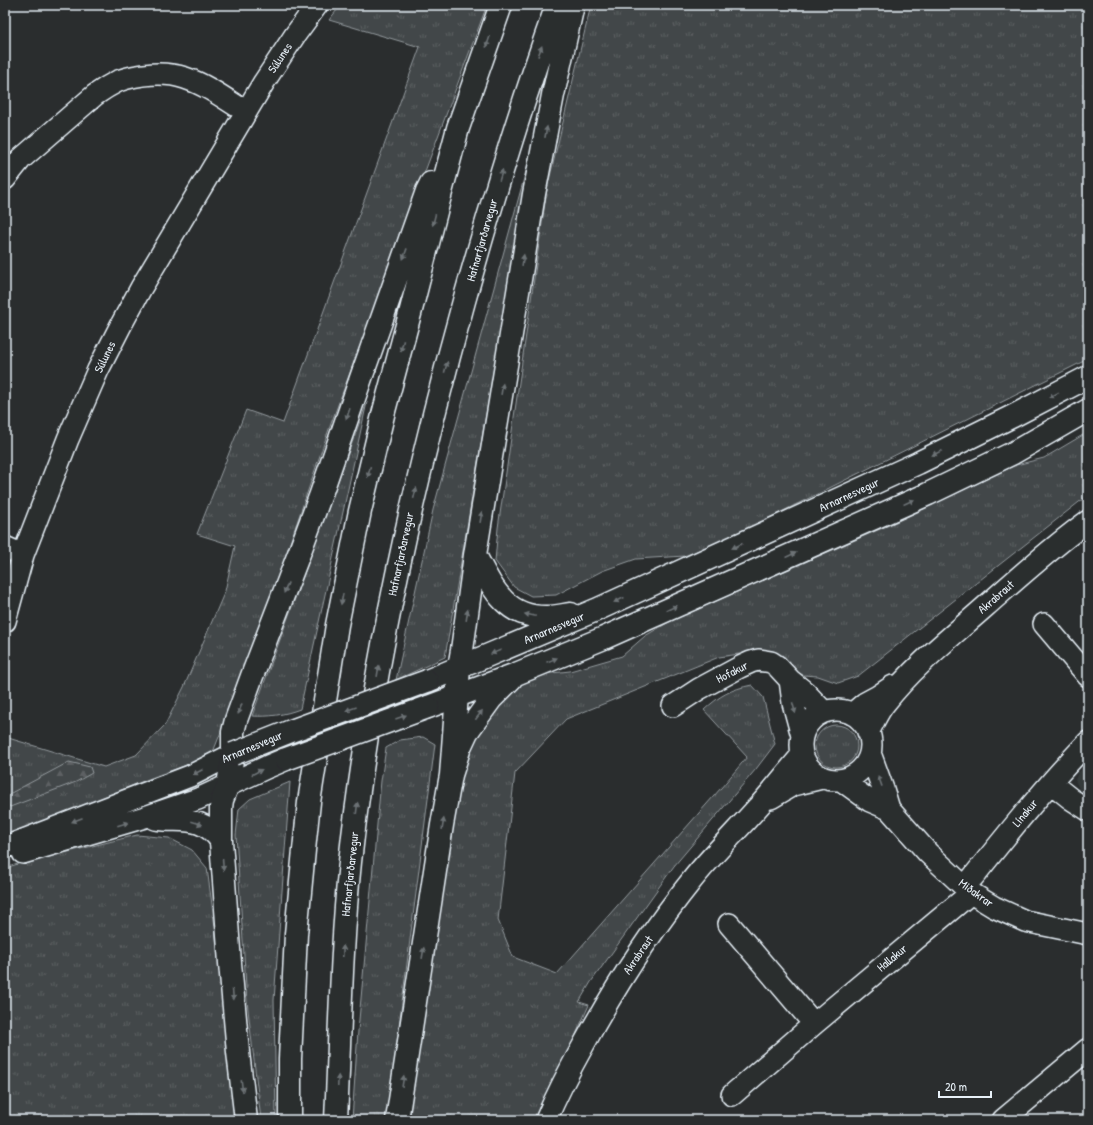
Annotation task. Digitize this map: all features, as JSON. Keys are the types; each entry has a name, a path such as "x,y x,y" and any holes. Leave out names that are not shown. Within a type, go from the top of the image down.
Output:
{"main road":[{"path":"290,1120 290,1059 296,942 304,850 309,802 337,625 362,503 384,411 412,310 458,128 501,5"},
{"name":"Hafnarfjarðarvegur","path":"336,1120 344,932 350,862 361,779 380,657 390,605 406,527 449,356 505,160 534,67 557,5"},
{"path":"397,1120 451,775 459,668 475,555 534,194 553,95 573,5"},
{"path":"246,1120 235,1022 221,841 222,800 228,785 233,732 236,720 303,544 427,191 458,128"},
{"name":"Arnarnesvegur","path":"232,754 427,681 596,610 918,463 1088,377"},
{"name":"Arnarnesvegur","path":"228,785 286,759 516,674 604,638 928,494 1013,454 1088,410"},
{"path":"475,555 494,590 503,601 518,612 547,617 596,610"},
{"path":"451,775 460,746 467,732 492,699 516,674"}],"street":[{"name":"Súlunes","path":"5,621 14,551 68,439 98,370 141,288 246,112 280,58 317,5"},
{"path":"5,179 21,159 95,95 118,82 135,76 156,74 184,78 219,95 246,112"},
{"name":"Akrabraut","path":"868,732 884,704 907,677 1041,558 1088,521"},
{"path":"1044,624 1088,676"},
{"name":"Hofakur","path":"673,706 699,688 740,667 758,660 771,662 777,666 824,712"},
{"name":"Akrabraut","path":"852,714 865,703 907,677"},
{"path":"790,680 792,703 806,764 813,772 831,779 851,777 866,763 870,754 871,742 862,721 852,714 833,710 824,712 814,718 806,726 802,745"},
{"name":"Línakur","path":"968,890 1015,825 1088,742"},
{"name":"Akrabraut","path":"546,1120 568,1072 604,1007 640,951 692,880 727,840 758,808 802,745"},
{"name":"Arnarnesvegur","path":"5,847 190,776 232,754"},
{"name":"Miðakrar","path":"870,754 889,809 928,853 968,890 994,907 1025,921 1088,934"},
{"name":"Akrabraut","path":"758,808 780,792 793,785 831,779"},
{"name":"Miðakrar","path":"831,779 870,801 889,809"},
{"path":"1051,783 1088,810"},
{"name":"Arnarnesvegur","path":"5,858 145,817 198,799 228,785"},
{"path":"145,817 166,821 179,820 196,822 215,832 221,841"},
{"name":"Hallakur","path":"732,1095 968,890"},
{"path":"729,924 814,1024"},
{"path":"1003,1120 1088,1049"}],"shaded area":[{"path":"1088,762 1088,797 1080,791 1075,780 1078,773"}],"green space":[{"path":"341,5 487,5 329,429 255,645 213,752 203,759 151,778 5,837 5,737 104,767 136,755 165,725 184,687 225,591 235,546 197,534 246,410 283,423 420,47 329,20"},
{"path":"591,5 1088,5 1088,359 741,532 685,556 636,559 602,571 556,595 531,596 514,587 495,561 498,528 547,189"},
{"path":"529,160 445,657 396,680 433,510"},
{"path":"367,402 300,709 276,715 252,716"},
{"path":"1088,432 1088,495 858,676 838,683 818,676 803,675 778,662 753,652 719,657 566,719 515,773 498,920 513,957 557,974 747,757 704,710 726,694 752,685 763,697 775,744 756,769 674,866 591,982 579,1002 589,1005 538,1120 409,1120 420,1023 465,749 505,693 525,681 543,674 570,671 622,656 645,636 669,622 896,522 1016,465 1044,458"},
{"path":"836,725 851,731 857,746 851,761 836,767 821,761 815,746 821,731"},
{"path":"423,737 435,744 387,1120 352,1120 358,1031 381,781 386,748 400,740"},
{"path":"69,762 90,767 92,773 76,782 10,807 5,799 11,793"},
{"path":"290,782 274,1000 276,1120 261,1120 247,1001 236,835 239,809 250,799"},
{"path":"137,835 169,838 192,850 207,868 215,927 235,1120 5,1120 5,868 47,855 68,852"}]}
